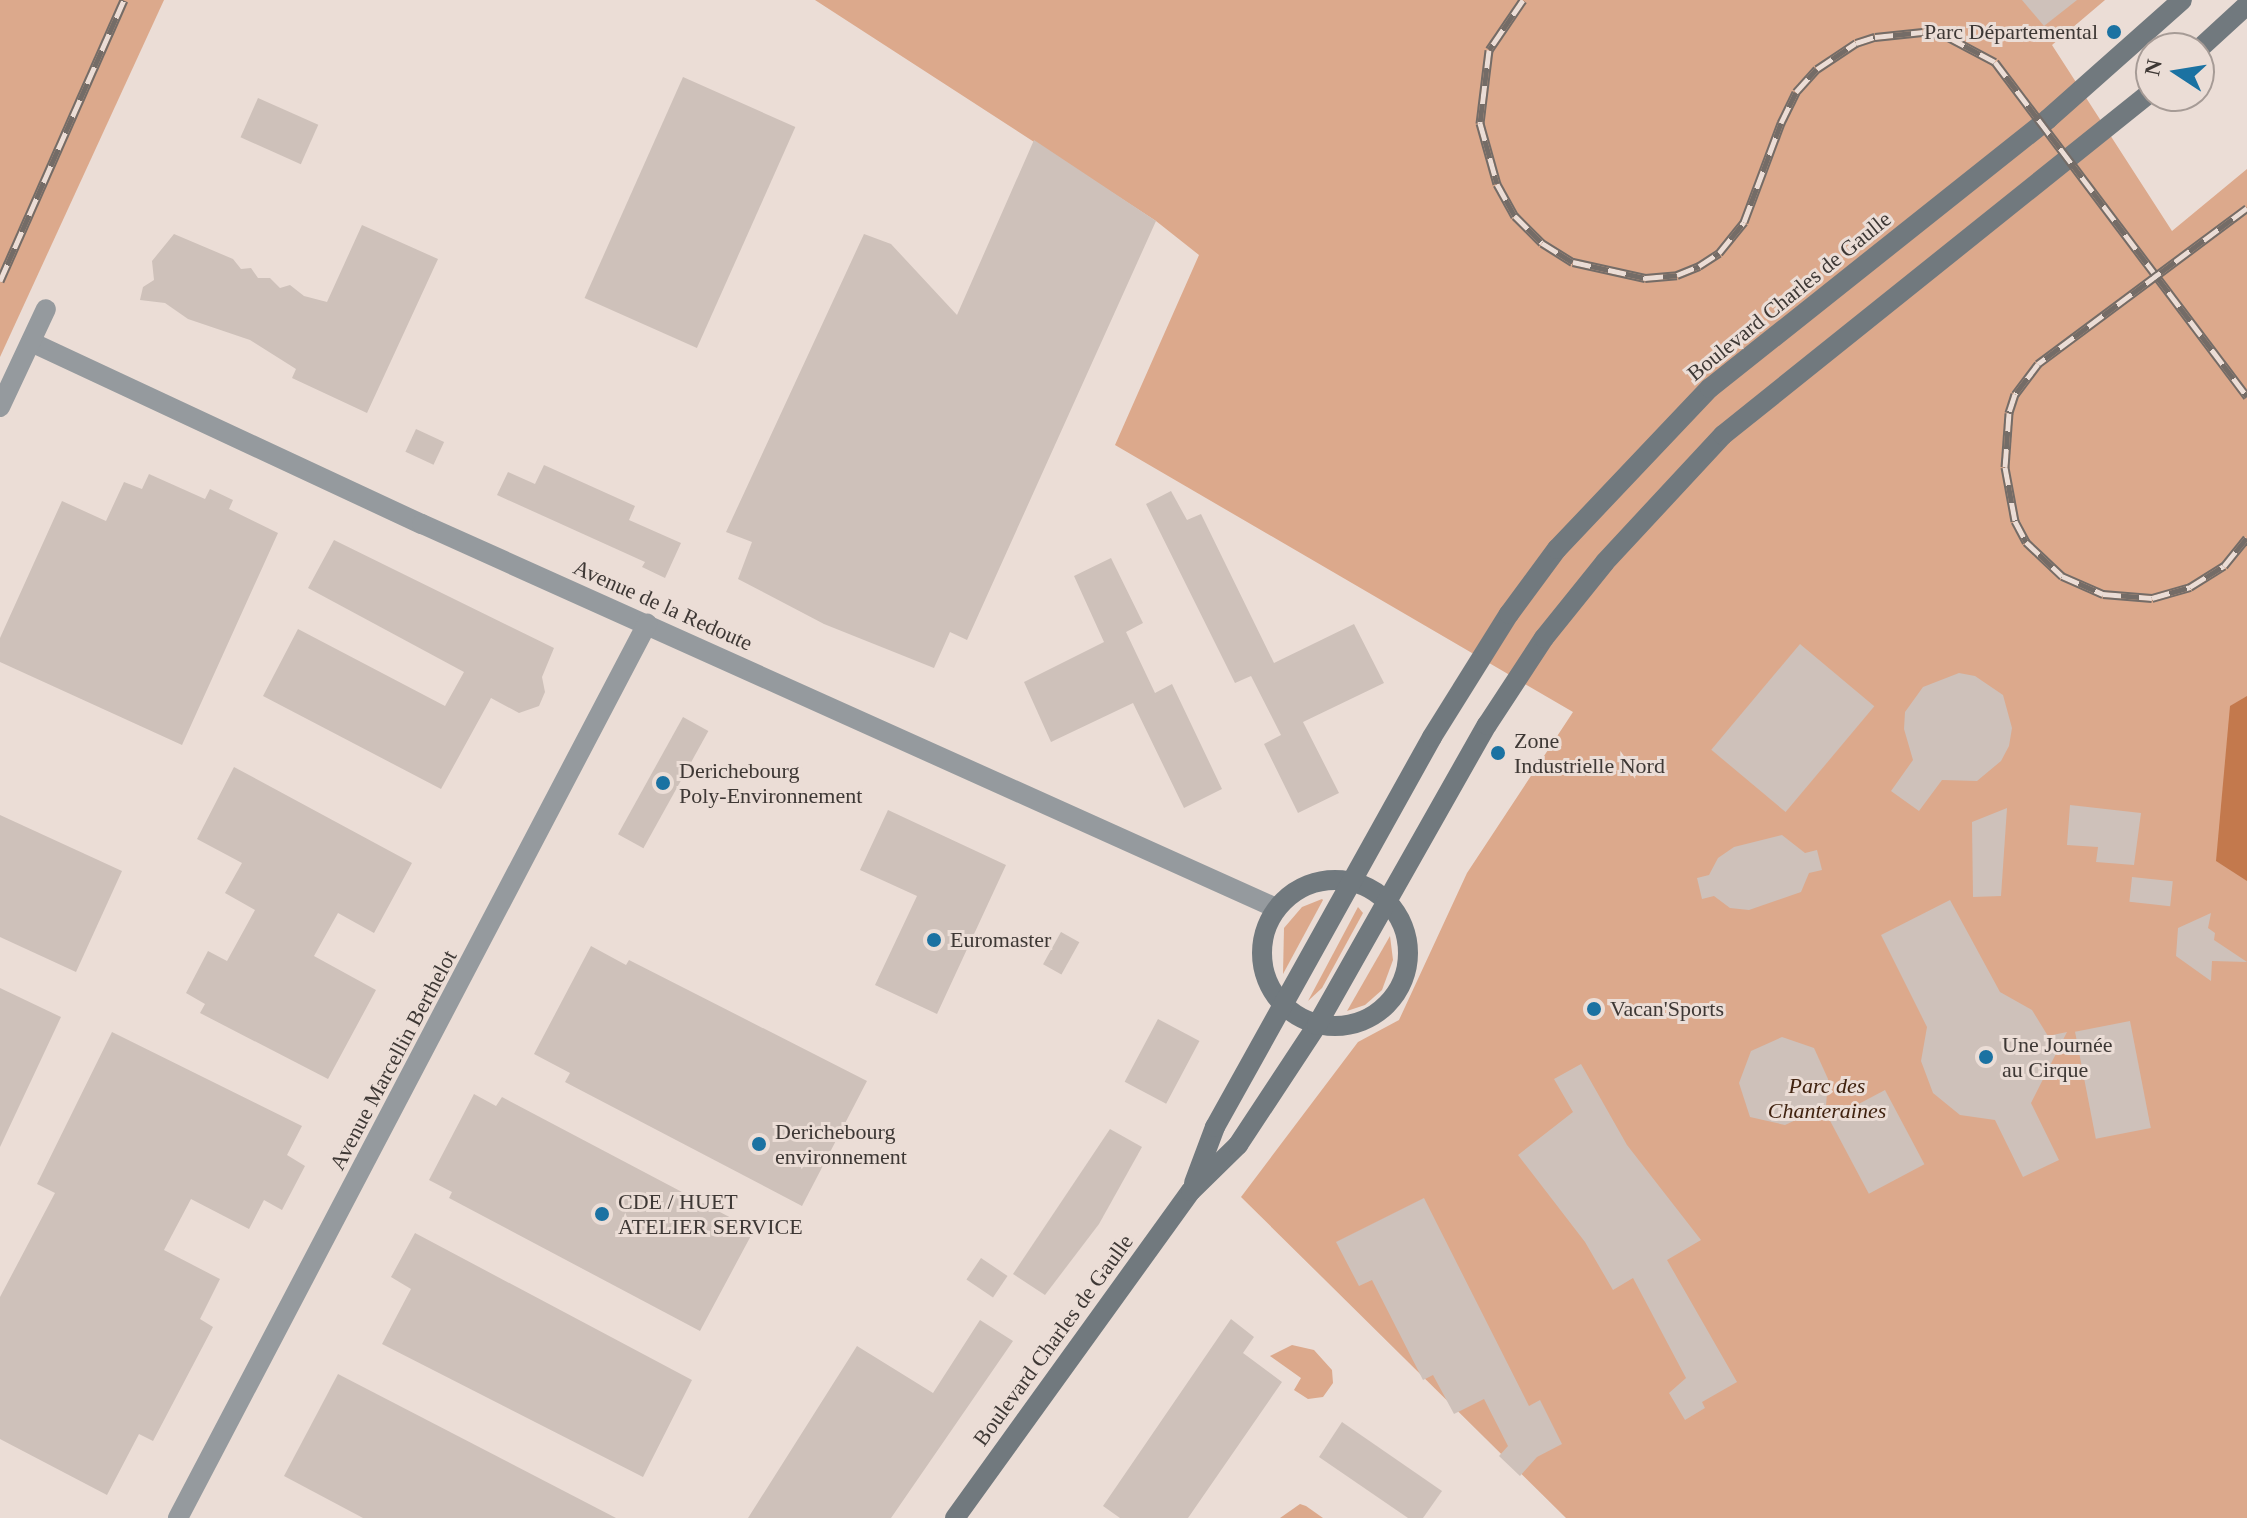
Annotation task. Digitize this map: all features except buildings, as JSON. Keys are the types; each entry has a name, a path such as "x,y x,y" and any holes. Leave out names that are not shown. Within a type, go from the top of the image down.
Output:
{"main road":[{"name":"Boulevard Charles de Gaulle","path":"1191,1191 1215,1127 1351,881 1509,614 1557,549 1658,438 1766,340 2048,119 2182,0"},
{"path":"2215,33 2238,10"},
{"name":"Boulevard Charles de Gaulle","path":"955,1518 1191,1191 1238,1145 1317,1025 1386,901 1544,638 1660,499 1723,435 2135,105"},
{"path":"1351,881 1386,901 1404,927 1409,955 1396,995 1373,1016 1354,1024 1317,1025 1284,1007 1264,969 1263,944 1276,908 1317,882 1351,881"}],"street":[{"path":"0,407 46,309"},
{"name":"Avenue de la Redoute","path":"31,342 1276,908"},
{"name":"Avenue Marcellin Berthelot","path":"178,1518 647,624"}],"green space":[{"path":"0,0 164,0 0,357"},
{"name":"Parc des Chanteraines","path":"815,0 2105,0 2052,45 2172,231 2247,169 2247,1518 1566,1518 1241,1197 1358,1042 1399,1020 1467,873 1573,712 1115,445 1199,255 1156,221"},
{"path":"1322,899 1283,974 1284,928 1302,907"},
{"path":"1358,907 1363,913 1322,988 1308,1001"},
{"path":"1390,936 1393,960 1382,990 1365,1005 1347,1011"},
{"path":"1292,1345 1314,1350 1332,1370 1333,1383 1323,1397 1308,1399 1294,1390 1301,1378 1270,1356"},
{"path":"1300,1504 1306,1506 1323,1518 1280,1518"}],"shaded area":[{"path":"2247,696 2247,881 2216,861 2230,706"}],"railway":[{"path":"0,281 124,0"},
{"path":"1523,0 1489,50 1480,123 1497,184 1515,216 1542,243 1573,262 1645,278 1677,275 1699,266 1719,253 1744,222 1781,123 1796,92 1817,69 1856,43 1875,37 1923,32 1948,37 1995,62 2247,397"},
{"path":"2247,208 2038,364 2015,394 2009,413 2005,467 2015,521 2026,542 2062,576 2103,594 2152,598 2190,587 2224,566 2247,538"}],"place":[{"name":"Parc Départemental","path":"2114,32"},
{"name":"Zone Industrielle Nord","path":"1498,753"},
{"name":"Derichebourg Poly-Environnement","path":"663,783"},
{"name":"Euromaster","path":"934,940"},
{"name":"Vacan'Sports","path":"1594,1009"},
{"name":"Une Journée au Cirque","path":"1986,1057"},
{"name":"Derichebourg environnement","path":"759,1144"},
{"name":"CDE / HUET ATELIER SERVICE","path":"602,1214"}]}
